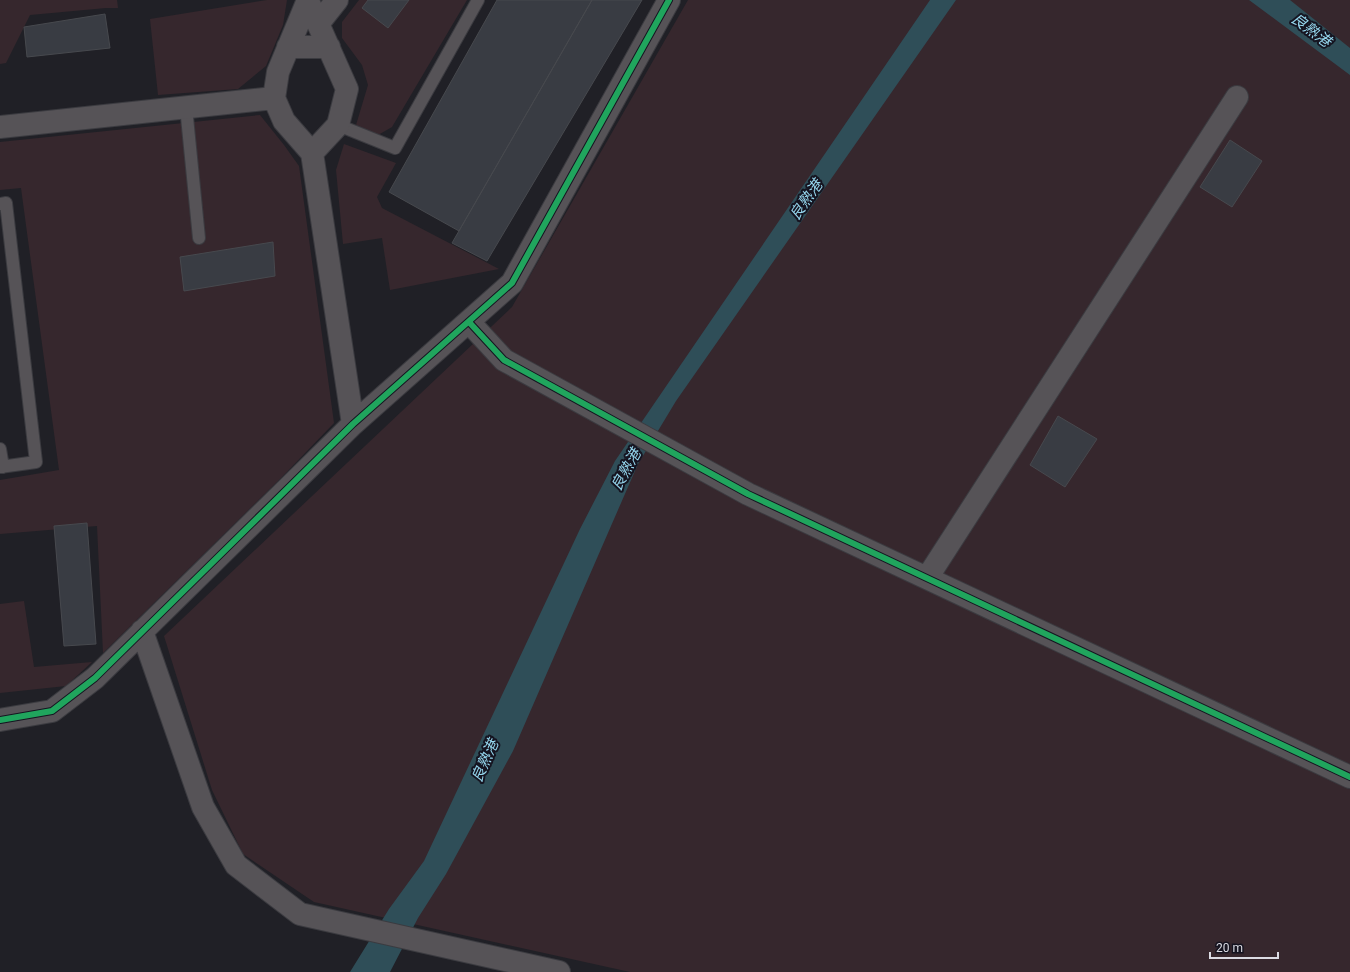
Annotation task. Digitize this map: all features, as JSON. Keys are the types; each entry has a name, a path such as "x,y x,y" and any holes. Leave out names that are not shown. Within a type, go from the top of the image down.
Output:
{"street":[{"path":"308,0 347,89 338,125 312,153"},
{"path":"308,0 278,72 274,98 284,121 312,153 353,424"},
{"path":"318,24 337,0"},
{"path":"0,720 52,710 95,678 353,424 512,283 668,0"},
{"path":"288,47 329,47"},
{"path":"927,578 1237,97"},
{"path":"0,124 274,98"},
{"path":"469,322 504,360 748,494 1350,777"},
{"path":"142,631 203,807 236,865 300,914 559,972"}],"lane":[{"path":"338,125 395,148 478,0"},
{"path":"186,107 199,238"},
{"path":"0,204 6,203 36,462 1,467 0,449"}],"shaded area":[{"path":"0,0 117,0 118,8 30,15 6,63 0,64"},
{"path":"267,0 287,0 283,25 266,66 238,89 158,95 150,19"},
{"path":"359,0 467,0 392,127 378,135 356,125 368,85 362,65 342,38 342,22"},
{"path":"688,0 1350,0 1350,972 630,972 314,902 243,854 212,790 164,636 512,307"},
{"path":"260,115 299,166 334,423 281,478 103,653 97,526 0,534 0,480 59,470 21,188 0,190 0,142"},
{"path":"344,144 396,163 377,197 382,208 499,269 390,290 382,238 343,244 336,170"},
{"path":"24,601 34,667 92,662 66,686 0,693 0,604"}],"water":[{"name":"良熟港","path":"930,0 956,0 676,401 638,464 513,751 446,874 418,918 390,972 350,972 389,909 424,861 580,529 615,461"},
{"name":"良熟港","path":"1249,0 1290,0 1350,48 1350,75"}],"building":[{"path":"368,0 409,0 388,28 362,8"},
{"path":"497,0 592,0 459,231 389,192"},
{"path":"592,0 642,0 487,261 452,243"},
{"path":"105,14 110,48 27,57 24,27"},
{"path":"1230,140 1262,161 1232,207 1200,187"},
{"path":"273,242 275,276 184,291 180,257"},
{"path":"1058,416 1097,439 1065,487 1030,465"},
{"path":"87,523 96,644 64,646 54,526"}],"cycle path":[{"path":"0,720 52,711 95,678 353,424 512,283 669,0"},
{"path":"469,322 504,360 748,494 1350,777"}]}
